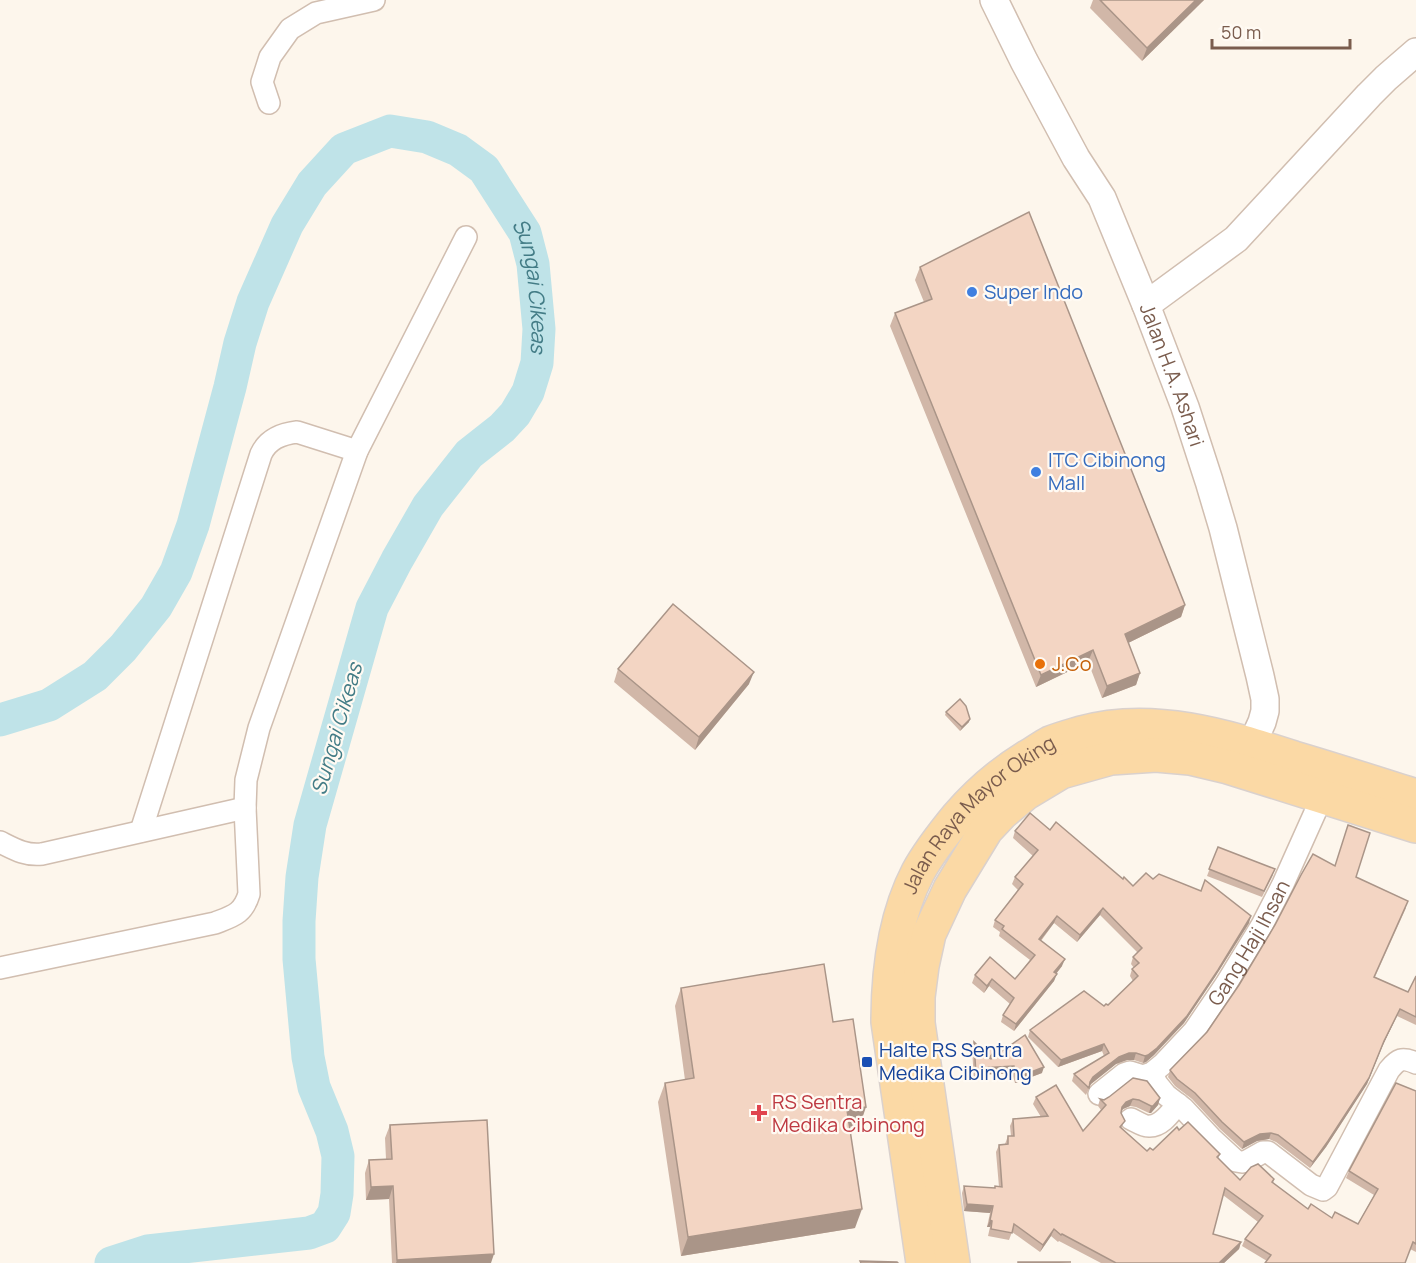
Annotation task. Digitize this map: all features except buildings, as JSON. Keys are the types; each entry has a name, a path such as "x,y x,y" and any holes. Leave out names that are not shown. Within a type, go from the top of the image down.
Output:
{"main road":[{"name":"Jalan Raya Mayor Oking","path":"923,1263 888,1022 888,993 894,941 904,905 919,871 945,831 971,801 1008,769 1051,743 1094,729 1120,725 1150,725 1209,733 1248,758 1322,797 1416,826"},
{"name":"Jalan Raya Mayor Oking","path":"953,1263 918,1023 918,997 929,934 950,889 969,856 986,830 1002,813 1026,793 1061,772 1111,758 1156,755 1190,758 1248,758 1416,796"}],"street":[{"path":"269,103 262,82 270,57 290,29 316,13 374,0"},
{"name":"Jalan H.A. Ashari","path":"994,0 1010,35 1076,158 1102,198 1185,407 1223,528 1265,699 1262,722 1248,758"},
{"path":"1146,304 1236,239 1369,95 1416,52"},
{"path":"0,968 215,923 238,913 246,904 249,894 246,780 259,728 357,451 466,237"},
{"path":"141,831 264,447 277,437 297,432 357,451"},
{"name":"Gang Haji Ihsan","path":"1152,1073 1194,1031 1263,925 1322,797"},
{"path":"0,842 23,853 33,855 245,808"},
{"path":"1099,1094 1124,1074 1130,1072 1143,1076 1152,1073 1166,1095 1197,1121 1211,1138 1236,1161 1247,1161 1263,1152 1268,1152 1311,1185 1323,1190 1327,1187 1389,1070 1396,1061 1409,1060 1416,1063"},
{"path":"1131,1119 1148,1127 1158,1125 1178,1104"}],"waterway":[{"name":"Sungai Cikeas","path":"0,720 49,705 95,676 123,648 156,607 176,572 193,525 240,343 253,302 287,225 312,184 344,149 390,131 427,137 458,150 484,169 525,233 533,264 539,329 537,363 528,392 515,414 502,428 469,454 428,506 372,608 310,825 302,877 299,959 308,1057 314,1087 332,1131 338,1156 334,1213 325,1227 309,1233 148,1251 111,1263"}],"place":[{"name":"Super Indo","path":"972,292"},
{"name":"ITC Cibinong Mall","path":"1036,472"},
{"name":"J.Co","path":"1040,664"},
{"name":"Halte RS Sentra Medika Cibinong","path":"867,1062"},
{"name":"RS Sentra Medika Cibinong","path":"759,1113"}]}
